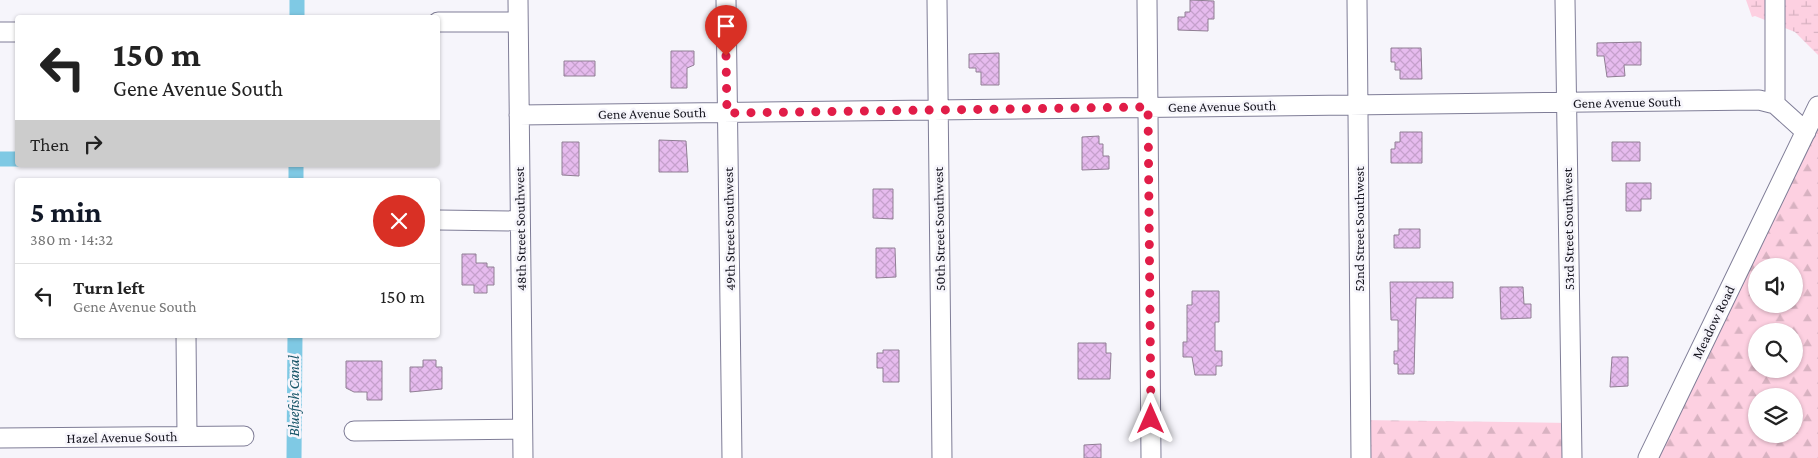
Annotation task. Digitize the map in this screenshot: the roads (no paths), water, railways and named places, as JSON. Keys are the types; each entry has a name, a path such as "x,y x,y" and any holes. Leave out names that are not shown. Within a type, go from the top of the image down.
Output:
{"street":[{"name":"48th Street Southwest","path":"518,0 523,458"},
{"name":"49th Street Southwest","path":"726,0 732,458"},
{"name":"50th Street Southwest","path":"937,0 942,458"},
{"path":"1147,0 1152,458"},
{"name":"52nd Street Southwest","path":"1357,0 1361,458"},
{"name":"53rd Street Southwest","path":"1565,0 1572,458"},
{"path":"1775,0 1775,104 1806,132"},
{"path":"440,22 518,22"},
{"path":"0,32 15,32"},
{"name":"Gene Avenue South","path":"519,115 1759,100 1775,104"},
{"name":"Meadow Road","path":"1648,458 1818,106"},
{"path":"440,220 520,221"},
{"path":"186,338 186,436"},
{"path":"354,431 522,429"},
{"name":"Hazel Avenue South","path":"0,438 244,436"}],"waterway":[{"name":"Bluefish Canal","path":"297,0 297,15"},
{"path":"0,159 15,159"},
{"name":"Bluefish Canal","path":"296,167 296,178"},
{"name":"Bluefish Canal","path":"294,458 295,338"}]}
